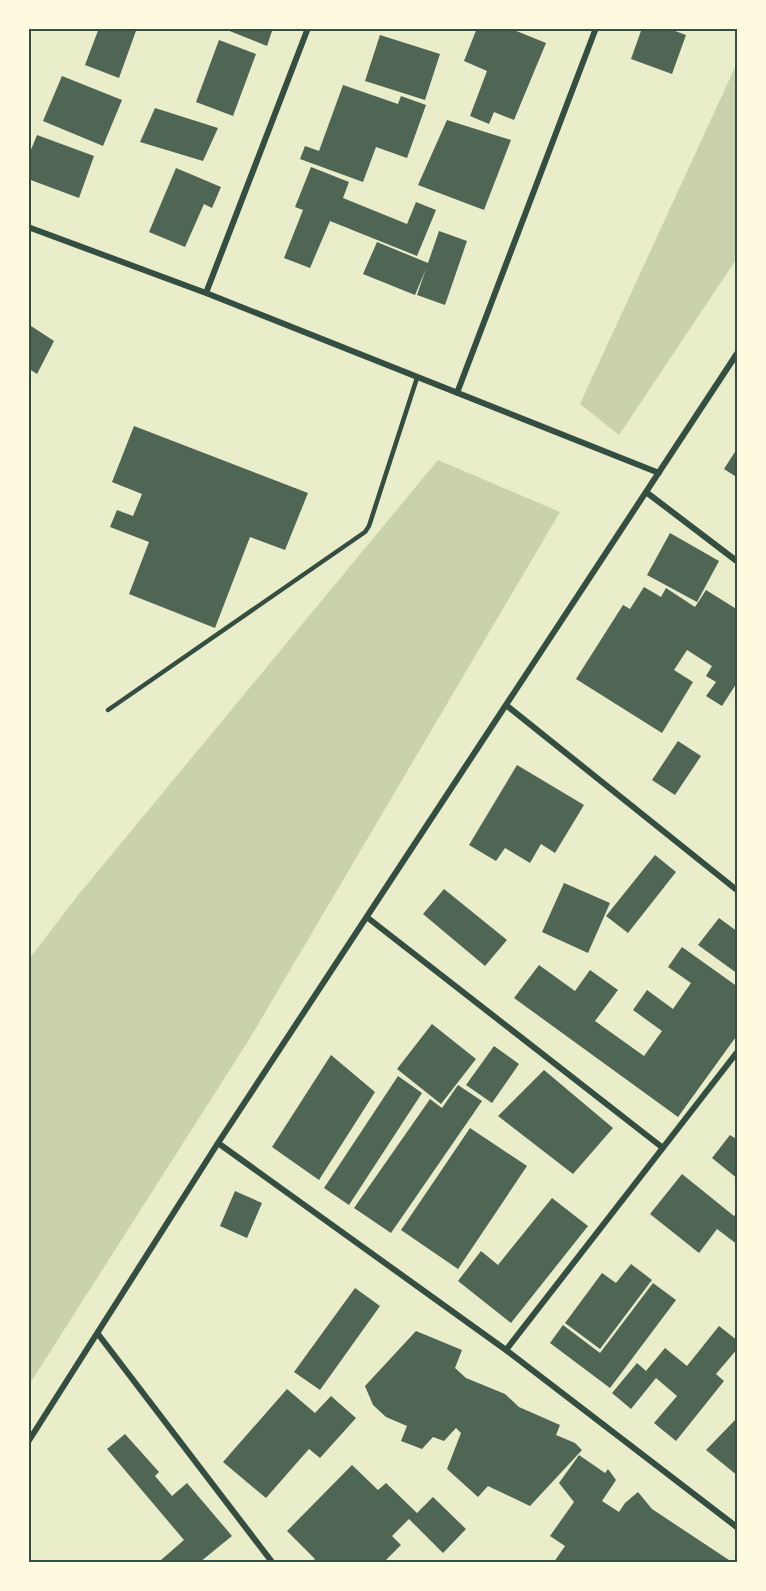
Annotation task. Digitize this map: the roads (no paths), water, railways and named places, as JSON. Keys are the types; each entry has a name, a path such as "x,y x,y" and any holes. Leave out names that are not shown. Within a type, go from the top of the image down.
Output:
{"street":[{"path":"206,293 308,28"},
{"path":"457,393 596,28"},
{"path":"28,227 206,293 659,473"},
{"path":"28,1442 99,1334 218,1143 738,352"},
{"path":"646,492 738,562"},
{"path":"506,705 738,891"},
{"path":"368,918 663,1148"},
{"path":"506,1350 738,1051"},
{"path":"218,1143 506,1350 738,1528"},
{"path":"99,1334 272,1563"}],"lane":[{"path":"108,710 365,532 369,526 417,378"}]}
